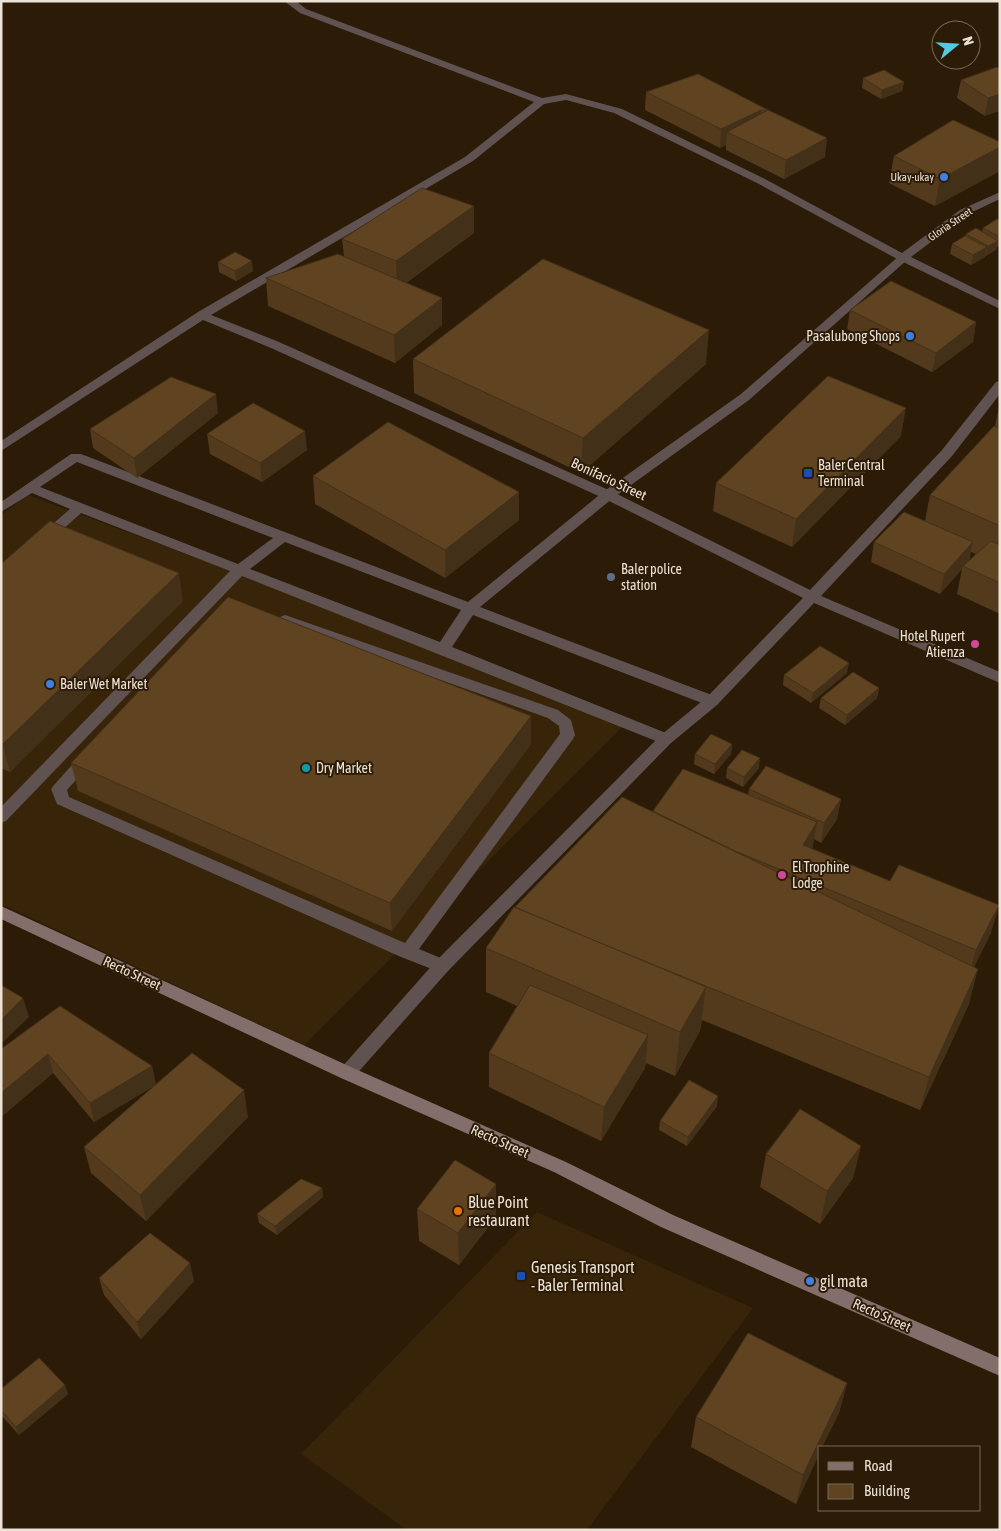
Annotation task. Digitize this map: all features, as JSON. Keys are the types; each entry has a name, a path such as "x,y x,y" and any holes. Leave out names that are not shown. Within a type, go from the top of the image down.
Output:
{"street":[{"path":"289,1 303,11 541,101"},
{"path":"1,446 202,315 469,159 541,101 566,97 618,110 761,181 903,258 1000,306"},
{"name":"Gloria Street","path":"443,649 470,608 608,495 745,397 903,258 964,212 1000,195"},
{"name":"Bonifacio Street","path":"202,315 275,345 608,495 812,597 1000,678"},
{"path":"347,1073 442,966 666,739 712,701 812,597 947,453 1000,386"},
{"path":"1,508 76,457 712,701"},
{"path":"30,488 443,649 666,739"},
{"path":"37,546 80,507"},
{"path":"1,818 239,570 283,537"},
{"path":"199,633 224,607"},
{"path":"270,615 552,714 566,724 568,735 407,952"},
{"path":"93,752 59,789 62,800 442,966"},
{"name":"Recto Street","path":"1,912 347,1073 560,1167 667,1221 1000,1367"}],"shaded area":[{"path":"28,495 629,720 304,1045 1,904 1,515"},
{"path":"537,1212 753,1308 587,1530 407,1530 301,1454"}],"building":[{"path":"997,67 1000,69 1000,94 988,98 961,80"},
{"path":"884,70 904,82 882,90 863,78"},
{"path":"698,74 768,110 761,110 721,129 646,92"},
{"path":"768,110 827,138 786,160 727,132"},
{"path":"953,120 1000,142 1000,147 940,179 894,156"},
{"path":"422,188 474,206 396,261 342,239"},
{"path":"997,219 1000,220 1000,237 983,228"},
{"path":"976,228 998,241 988,246 966,234"},
{"path":"965,236 987,247 973,255 952,244"},
{"path":"235,252 252,261 235,271 218,262"},
{"path":"338,254 442,298 394,335 266,278"},
{"path":"543,259 709,330 583,438 413,359"},
{"path":"891,281 976,322 936,353 850,310"},
{"name":"Baler Central Terminal","path":"828,376 906,408 796,519 716,483"},
{"path":"171,377 216,394 134,458 90,429"},
{"path":"253,403 305,431 260,463 207,434"},
{"path":"388,422 519,492 445,550 313,476"},
{"path":"994,426 1000,429 1000,526 930,495"},
{"path":"904,512 973,542 944,574 874,542"},
{"name":"Baler Wet Market","path":"50,521 179,573 3,744 1,743 1,564"},
{"path":"991,541 1000,545 1000,583 963,566"},
{"name":"Dry Market","path":"228,597 531,716 390,903 71,763"},
{"path":"820,646 849,663 813,693 784,675"},
{"path":"853,672 879,688 847,715 821,698"},
{"path":"711,734 732,744 715,764 695,754"},
{"path":"742,750 760,758 744,777 727,768"},
{"path":"766,766 841,799 824,823 749,789"},
{"path":"683,769 817,822 803,845 890,881 899,865 999,905 976,950 735,851 653,811"},
{"path":"622,797 978,969 929,1077 515,907"},
{"path":"514,907 706,987 680,1032 486,948"},
{"path":"1,985 23,998 1,1020"},
{"path":"530,985 648,1035 604,1107 489,1053"},
{"path":"60,1006 152,1066 90,1103 48,1054 1,1093 1,1049"},
{"path":"192,1053 244,1090 140,1195 84,1147"},
{"path":"689,1080 718,1096 688,1137 660,1121"},
{"path":"800,1109 861,1146 827,1191 766,1154"},
{"path":"455,1160 496,1184 458,1233 417,1209"},
{"path":"301,1179 322,1188 275,1226 257,1214"},
{"path":"150,1233 190,1263 137,1322 99,1278"},
{"path":"748,1333 847,1383 803,1475 696,1417"},
{"path":"39,1358 65,1385 16,1427 1,1410 1,1389"}],"place":[{"name":"Ukay-ukay","path":"944,177"},
{"name":"Pasalubong Shops","path":"910,336"},
{"name":"Baler Central Terminal","path":"808,473"},
{"name":"Baler police station","path":"611,577"},
{"name":"Hotel Rupert Atienza","path":"975,644"},
{"name":"Baler Wet Market","path":"50,684"},
{"name":"Dry Market","path":"306,768"},
{"name":"El Trophine Lodge","path":"782,875"},
{"name":"Blue Point restaurant","path":"458,1211"},
{"name":"Genesis Transport - Baler Terminal","path":"521,1276"},
{"name":"gil mata","path":"810,1281"}]}
